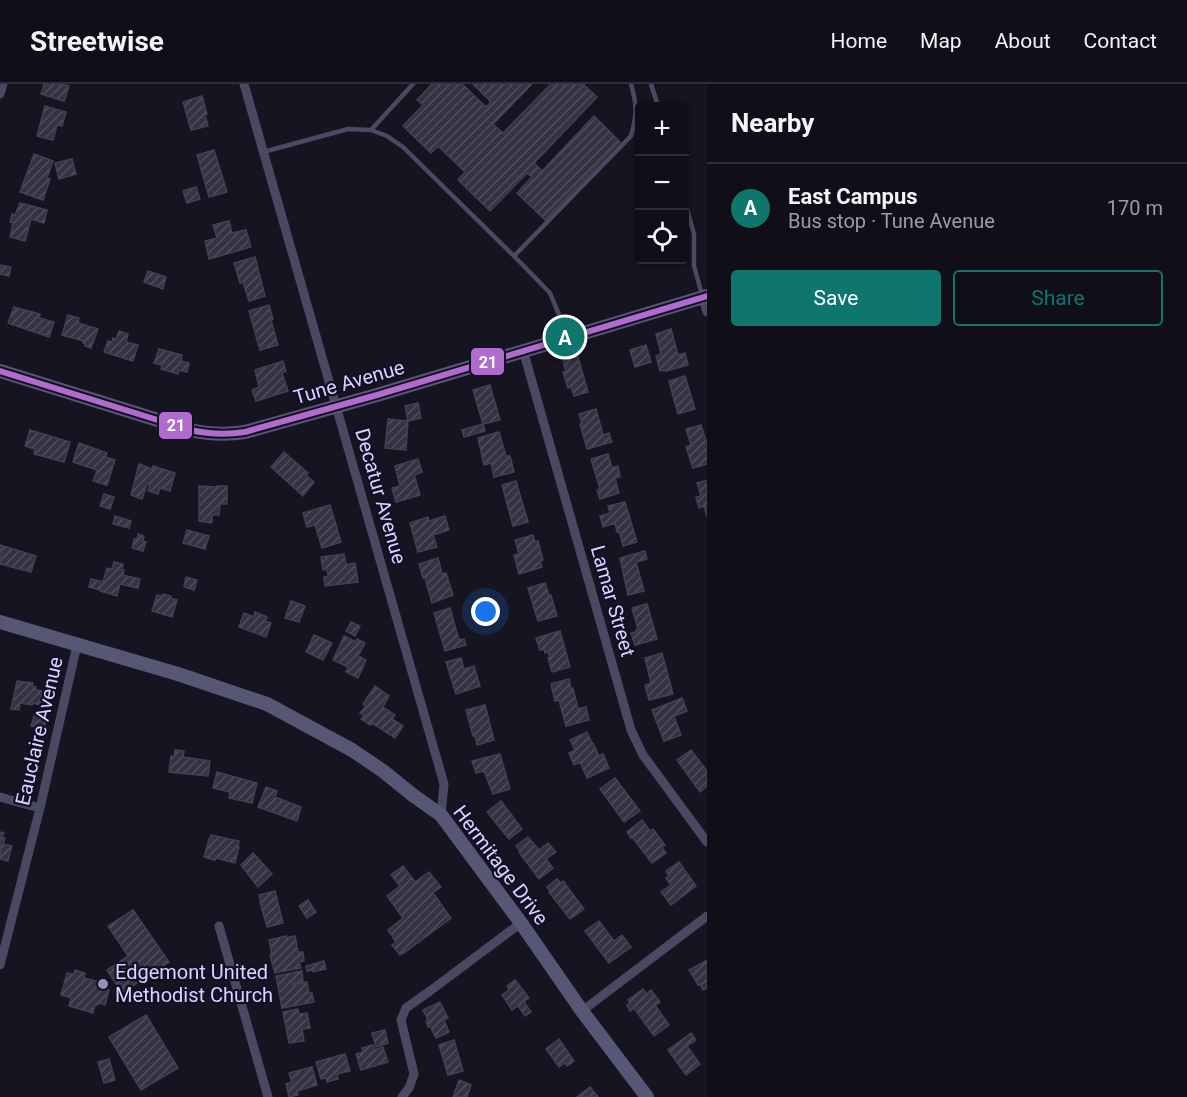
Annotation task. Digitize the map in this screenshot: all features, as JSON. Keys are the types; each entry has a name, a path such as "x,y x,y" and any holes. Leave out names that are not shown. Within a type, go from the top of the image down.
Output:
{"street":[{"path":"0,94 3,84"},
{"name":"Decatur Avenue","path":"244,84 444,784 441,815"},
{"path":"705,297 707,312"},
{"name":"Tune Avenue","path":"0,371 190,430 231,434 336,406 705,297"},
{"name":"Lamar Street","path":"523,350 631,730 643,755 707,842"},
{"name":"Hermitage Drive","path":"0,622 178,674 267,704 352,750 383,771 441,815 647,1097"},
{"name":"Eauclaire Avenue","path":"0,964 40,808 77,645"},
{"path":"0,797 40,808"},
{"path":"582,1011 707,916"},
{"path":"402,1097 409,1088 414,1074 401,1020 406,1008 521,923"},
{"path":"219,926 268,1097"}],"lane":[{"path":"371,130 413,84"},
{"path":"514,256 631,136 636,118 636,101 631,84"},
{"path":"651,84 657,102"},
{"path":"263,153 348,129 371,130 387,136 403,147 550,293 565,337"},
{"path":"687,210 694,234 694,266 705,297"}],"building":[{"path":"44,84 69,86 64,101 41,94"},
{"path":"432,84 462,84 486,107 491,102 473,84 532,84 493,124 503,133 551,84 583,84 597,97 534,163 542,171 594,116 620,142 545,220 517,193 532,177 527,173 490,211 458,180 465,172 438,146 431,153 403,126 423,105 417,100"},
{"path":"202,96 208,126 191,130 183,102"},
{"path":"45,106 66,112 62,126 57,125 53,140 37,136"},
{"path":"214,150 227,192 209,197 197,155"},
{"path":"34,154 53,161 43,200 20,192"},
{"path":"72,159 76,174 59,179 55,163"},
{"path":"196,187 200,199 187,203 183,191"},
{"path":"20,203 47,210 44,223 31,219 25,241 10,237 12,214 15,215"},
{"path":"229,221 232,233 246,230 251,247 209,259 205,241 217,238 213,225"},
{"path":"255,257 265,296 249,301 234,263"},
{"path":"0,265 11,267 9,276 0,274"},
{"path":"148,271 166,277 163,289 144,282"},
{"path":"269,305 278,345 260,350 249,311"},
{"path":"14,307 40,314 39,318 54,322 49,337 8,323"},
{"path":"68,315 79,318 78,323 98,329 91,348 85,346 83,341 62,335"},
{"path":"671,329 678,355 685,353 688,365 660,371 656,356 661,354 656,334"},
{"path":"119,331 128,334 126,342 138,345 133,361 104,352 108,341 112,342 113,338 116,339"},
{"path":"646,345 651,362 635,367 630,350"},
{"path":"159,349 182,355 181,361 189,363 187,372 179,370 178,374 161,369 162,365 154,363"},
{"path":"578,357 588,392 574,396 571,387 568,388 563,372 566,371 563,361"},
{"path":"283,361 286,371 282,373 288,391 256,401 252,390 259,387 255,370"},
{"path":"685,376 695,409 678,414 669,381"},
{"path":"490,385 500,420 483,424 473,390"},
{"path":"418,403 421,418 408,421 405,406"},
{"path":"596,409 603,435 609,433 612,442 587,449 579,414"},
{"path":"388,419 408,421 406,450 385,448"},
{"path":"483,424 485,431 464,437 462,430"},
{"path":"701,425 707,444 707,464 693,468 686,447 691,445 686,429"},
{"path":"30,430 70,442 64,462 34,454 35,449 25,446"},
{"path":"499,432 506,456 510,456 514,472 494,477 491,463 484,465 478,438"},
{"path":"79,443 107,453 105,457 115,460 107,485 93,481 97,470 73,462"},
{"path":"284,452 308,473 306,475 314,482 303,496 271,467"},
{"path":"608,454 612,468 618,466 620,477 615,478 619,493 600,499 597,490 600,489 591,459"},
{"path":"418,459 422,472 414,475 420,495 396,502 392,488 400,486 395,466"},
{"path":"139,464 175,473 170,491 160,488 158,494 148,491 150,485 147,484 142,499 131,495"},
{"path":"707,480 707,517 704,506 699,508 696,497 701,496 697,483"},
{"path":"516,481 528,522 513,526 502,485"},
{"path":"199,486 227,486 227,504 220,504 219,515 212,515 211,523 199,521"},
{"path":"104,494 114,497 110,509 100,506"},
{"path":"625,502 637,542 623,546 615,523 603,527 600,516 610,513 608,506"},
{"path":"330,505 341,542 322,548 315,525 307,527 303,513"},
{"path":"115,516 131,521 129,528 113,524"},
{"path":"445,516 449,530 433,535 437,547 418,552 410,523 428,517 429,521"},
{"path":"187,530 209,536 205,549 183,543"},
{"path":"138,534 144,536 143,541 146,542 143,551 132,548"},
{"path":"533,535 535,542 538,541 543,560 540,561 542,567 519,574 514,555 519,554 515,540"},
{"path":"0,545 36,556 31,572 0,564"},
{"path":"645,551 647,559 636,562 644,591 628,595 620,558"},
{"path":"344,554 346,565 355,563 358,582 325,586 324,577 328,577 327,569 323,570 321,557"},
{"path":"438,558 442,574 446,573 453,595 432,603 419,564"},
{"path":"114,562 123,564 123,575 140,579 138,588 120,584 117,596 89,587 91,579 103,582 107,568 112,569"},
{"path":"186,577 197,580 194,590 184,587"},
{"path":"545,583 557,616 538,621 528,588"},
{"path":"163,594 177,600 172,617 152,611 157,595 163,596"},
{"path":"291,601 305,606 299,622 285,618"},
{"path":"647,604 657,639 635,645 631,633 638,629 632,608"},
{"path":"450,608 459,640 464,639 466,645 445,651 434,613"},
{"path":"255,612 267,617 265,621 271,623 266,637 239,627 244,613 254,617"},
{"path":"351,622 360,626 355,636 346,631"},
{"path":"560,631 570,667 552,672 548,652 545,653 544,649 540,650 536,638"},
{"path":"314,635 332,643 323,660 306,652"},
{"path":"344,636 356,642 357,639 365,643 358,656 366,660 358,678 346,672 348,667 333,660"},
{"path":"662,653 673,694 649,700 645,685 651,683 645,658"},
{"path":"461,658 464,669 474,666 480,686 456,694 446,662"},
{"path":"569,679 578,709 586,707 589,720 566,726 559,700 555,701 551,684"},
{"path":"17,681 33,683 32,686 36,687 36,690 42,691 40,705 20,703 19,710 11,709"},
{"path":"375,686 389,696 383,707 395,715 392,719 403,726 395,738 372,723 370,725 361,719 364,715 360,713 366,706 363,704"},
{"path":"682,698 687,711 674,716 681,735 664,741 652,710"},
{"path":"485,705 494,740 477,745 466,710"},
{"path":"35,713 47,716 44,729 31,726"},
{"path":"587,732 599,756 603,754 609,768 587,778 580,762 574,765 569,753 575,750 570,740"},
{"path":"175,750 184,751 183,757 210,761 208,776 169,772 171,756 174,757"},
{"path":"691,750 707,771 707,786 700,792 677,760"},
{"path":"500,754 510,789 493,794 484,771 476,773 472,761"},
{"path":"217,772 257,783 252,803 229,798 230,792 213,788"},
{"path":"615,778 640,811 624,822 600,789"},
{"path":"266,787 277,791 275,797 301,807 297,821 258,807"},
{"path":"501,801 522,829 509,839 487,812"},
{"path":"642,820 650,831 653,829 665,845 662,847 666,853 652,863 627,832"},
{"path":"0,832 4,833 3,844 12,846 8,861 0,859"},
{"path":"211,835 239,841 235,863 204,857"},
{"path":"528,837 539,850 548,843 556,852 546,859 553,868 539,879 516,846"},
{"path":"253,853 272,874 258,887 241,865"},
{"path":"679,862 696,886 671,905 661,892 671,885 666,878 669,876 666,871"},
{"path":"403,866 415,882 429,872 441,887 433,893 451,918 400,955 392,945 396,942 388,930 403,918 387,896 400,886 391,875"},
{"path":"557,879 561,883 563,881 584,909 570,919 547,887"},
{"path":"275,891 283,923 267,927 259,895"},
{"path":"308,900 316,912 307,918 299,906"},
{"path":"133,910 169,962 122,993 107,970 128,956 108,926"},
{"path":"599,921 614,941 622,935 631,947 609,963 585,931"},
{"path":"286,936 286,938 295,936 298,952 303,952 304,961 299,962 301,968 275,973 269,940"},
{"path":"707,960 707,988 703,990 689,970"},
{"path":"324,961 326,969 307,971 306,966"},
{"path":"75,970 85,973 84,978 104,983 103,988 109,990 105,1005 99,1003 95,1005 93,1013 69,1006 71,998 61,995 67,973 74,974"},
{"path":"302,971 303,982 293,984 307,982 314,1002 282,1008 276,976"},
{"path":"515,980 529,998 524,1002 531,1012 525,1016 518,1006 512,1010 502,995 509,990 507,986"},
{"path":"643,989 646,994 651,990 660,1002 655,1005 669,1025 654,1036 634,1008 630,1011 627,1005 630,1003 628,1000"},
{"path":"440,1002 448,1018 444,1020 449,1032 436,1038 430,1026 428,1027 426,1021 428,1020 423,1010"},
{"path":"298,1009 299,1014 307,1013 310,1028 302,1029 304,1041 289,1043 283,1012"},
{"path":"146,1015 178,1068 141,1090 109,1037"},
{"path":"385,1030 388,1043 376,1047 372,1033"},
{"path":"691,1033 696,1040 687,1046 700,1064 686,1075 668,1050"},
{"path":"559,1039 574,1061 567,1066 565,1063 559,1067 546,1049"},
{"path":"454,1040 463,1071 448,1075 439,1045"},
{"path":"373,1045 374,1050 383,1047 388,1062 361,1070 356,1054 363,1052 362,1048"},
{"path":"345,1054 350,1071 337,1074 338,1079 327,1082 326,1078 321,1079 316,1062"},
{"path":"109,1059 115,1080 104,1083 98,1062"},
{"path":"312,1067 317,1085 297,1091 298,1095 289,1097 286,1084 292,1082 289,1073"},
{"path":"459,1080 471,1085 467,1097 453,1097"},
{"path":"590,1087 598,1097 577,1097"}],"transit line":[{"name":"21","path":"0,371 190,430 217,434 238,433 377,395 707,296"}],"place":[{"name":"East Campus","path":"565,337"},
{"name":"Edgemont United Methodist Church","path":"103,984"}]}
